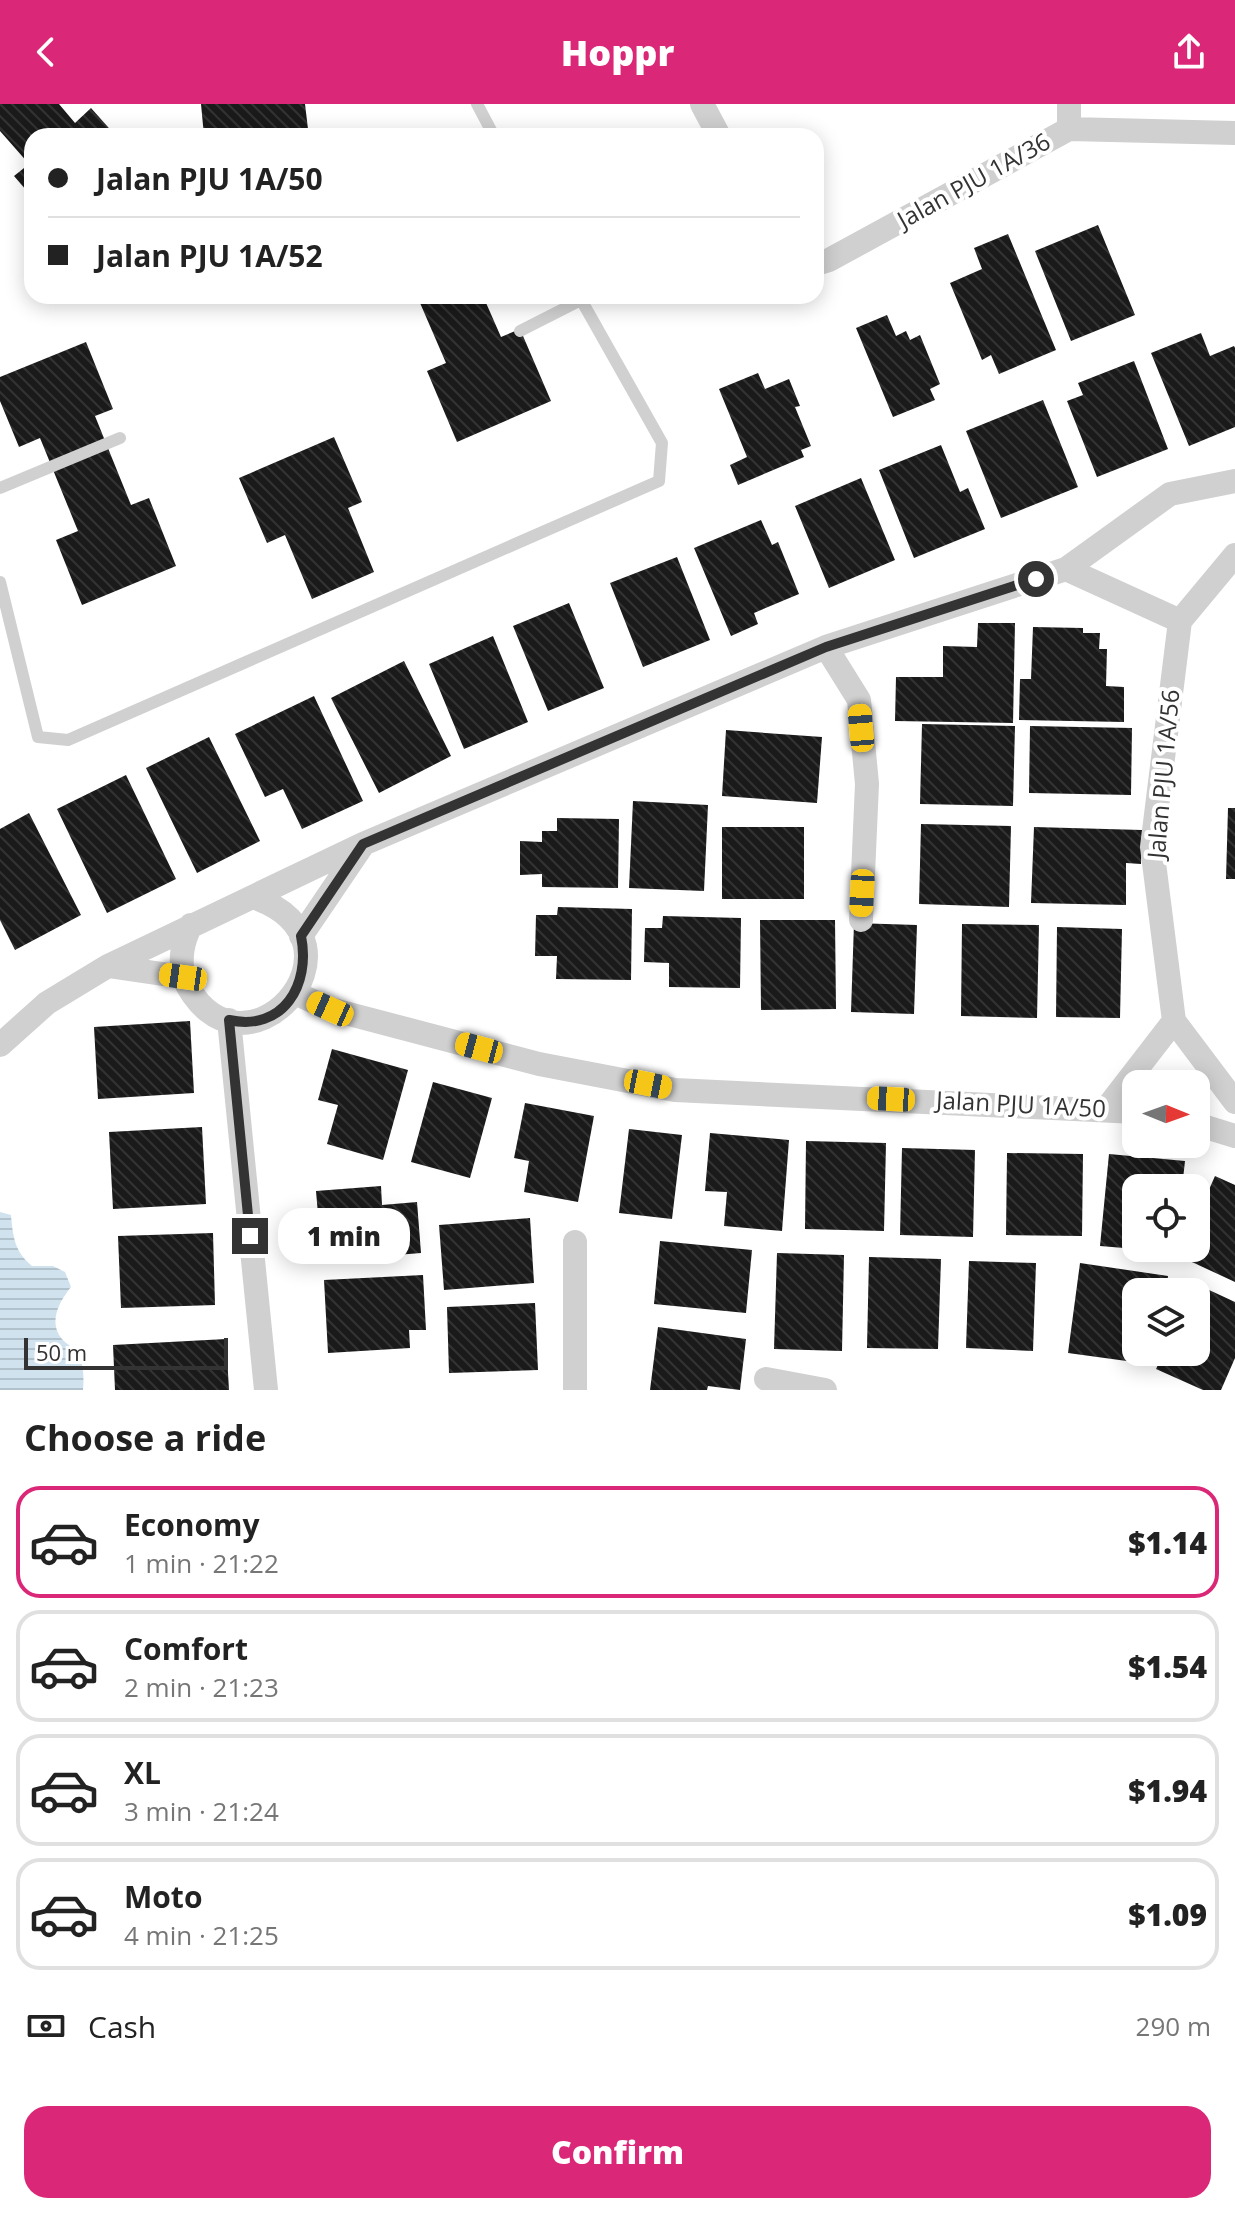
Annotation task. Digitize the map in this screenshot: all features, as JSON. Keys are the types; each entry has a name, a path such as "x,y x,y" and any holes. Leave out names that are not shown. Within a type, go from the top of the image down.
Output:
{"street":[{"path":"702,104 715,128"},
{"path":"1069,104 1069,129"},
{"name":"Jalan PJU 1A/36","path":"824,262 1069,129 1235,133"},
{"path":"0,1045 47,1003 108,966 363,844 826,647 1066,569 1170,494 1235,481"},
{"path":"1066,569 1180,621 1235,555"},
{"name":"Jalan PJU 1A/56","path":"1174,1021 1152,847 1180,621"},
{"path":"826,647 859,700 867,784 861,920"},
{"path":"301,936 363,844"},
{"path":"191,925 180,957 183,977 191,994 203,1008 239,1022 258,1020 276,1012 295,993 302,979 305,957 301,936 290,918 273,904 253,897"},
{"path":"108,966 183,977"},
{"name":"Jalan PJU 1A/50","path":"295,993 330,1009 539,1064 675,1090 1122,1111"},
{"path":"229,1020 266,1390"},
{"path":"1106,1109 1174,1021 1235,1102"},
{"path":"1210,1128 1235,1136"},
{"path":"575,1242 575,1390"},
{"path":"766,1379 825,1390"}],"lane":[{"path":"477,104 490,128"},
{"path":"520,331 569,304"},
{"path":"0,582 38,737 68,740 659,481 662,443 583,304"},
{"path":"0,488 120,438"}],"water":[{"path":"0,1212 11,1215 16,1244 32,1266 53,1266 65,1272 71,1287 59,1306 56,1326 62,1339 79,1356 83,1390 0,1390"}],"building":[{"path":"0,104 59,104 75,123 91,108 109,128 24,128 24,158 0,131"},
{"path":"201,104 305,104 308,128 203,128"},
{"path":"24,168 24,188 14,176"},
{"path":"1098,225 1135,315 1071,341 1035,251"},
{"path":"1008,234 1056,350 999,374 991,355 982,360 950,283 982,269 974,248"},
{"path":"420,304 487,304 501,337 520,329 551,401 457,442 427,371 446,363"},
{"path":"887,315 896,336 906,331 910,340 920,335 940,384 930,389 935,400 893,417 856,328"},
{"path":"1201,333 1210,356 1235,348 1235,427 1189,446 1151,353"},
{"path":"86,342 113,409 95,416 131,505 149,498 176,566 82,605 56,540 78,531 40,438 19,447 0,401 0,377"},
{"path":"1134,361 1168,449 1097,477 1067,401 1083,395 1078,383"},
{"path":"758,373 765,389 789,379 800,406 795,407 811,446 801,450 804,457 738,485 730,465 747,457 719,389"},
{"path":"1043,400 1078,487 1001,518 966,431"},
{"path":"334,437 362,502 348,508 374,572 312,599 285,535 267,543 239,478"},
{"path":"941,445 960,492 968,488 985,529 914,558 879,470"},
{"path":"861,478 895,560 829,588 795,506"},
{"path":"761,520 772,545 778,542 799,594 754,613 758,624 731,636 694,548"},
{"path":"677,557 710,640 643,667 610,583"},
{"path":"569,603 604,688 548,711 513,626"},
{"path":"978,623 1015,623 1013,723 895,721 896,677 943,677 943,646 977,647"},
{"path":"1033,627 1083,628 1083,633 1100,633 1099,649 1107,649 1106,686 1124,687 1124,722 1019,720 1020,679 1031,679"},
{"path":"493,636 528,722 464,749 429,664"},
{"path":"404,661 451,756 379,793 331,698"},
{"path":"314,696 363,801 302,829 283,789 265,797 235,734"},
{"path":"922,724 1015,726 1013,806 920,804"},
{"path":"1030,726 1132,728 1131,795 1029,793"},
{"path":"726,730 822,737 817,803 722,796"},
{"path":"209,737 260,841 197,873 146,768"},
{"path":"126,775 176,879 107,913 57,809"},
{"path":"633,801 708,805 704,891 629,888"},
{"path":"1228,808 1235,808 1235,879 1226,879"},
{"path":"29,813 81,915 15,950 0,920 0,829"},
{"path":"557,818 619,819 618,888 542,887 542,874 520,875 520,841 542,842 542,831 557,831"},
{"path":"921,824 1011,826 1009,907 919,904"},
{"path":"722,827 804,827 804,899 722,899"},
{"path":"1034,827 1142,830 1141,864 1126,863 1126,905 1031,903"},
{"path":"558,907 632,909 631,980 556,979 557,956 535,956 536,915 557,915"},
{"path":"663,916 741,918 740,988 669,987 669,963 644,962 645,928 662,928"},
{"path":"760,920 835,920 836,1009 761,1010"},
{"path":"854,923 917,925 914,1014 851,1012"},
{"path":"962,924 1039,925 1037,1018 961,1016"},
{"path":"1057,927 1122,929 1120,1018 1056,1017"},
{"path":"190,1021 194,1093 98,1099 94,1027"},
{"path":"332,1049 408,1070 383,1160 327,1144 338,1105 318,1100"},
{"path":"433,1082 492,1098 470,1178 411,1162"},
{"path":"525,1103 594,1116 578,1202 524,1192 529,1161 514,1158"},
{"path":"202,1127 206,1204 113,1209 109,1132"},
{"path":"629,1129 682,1135 672,1219 619,1213"},
{"path":"710,1133 789,1140 782,1231 724,1226 727,1192 705,1191"},
{"path":"806,1141 886,1143 884,1231 805,1229"},
{"path":"902,1148 975,1150 973,1237 900,1235"},
{"path":"1007,1153 1083,1154 1082,1236 1006,1235"},
{"path":"1109,1154 1122,1155 1122,1158 1185,1161 1184,1174 1122,1174 1122,1248 1100,1246"},
{"path":"1215,1176 1235,1185 1235,1282 1192,1262 1210,1262 1210,1187"},
{"path":"381,1186 382,1205 417,1202 421,1253 322,1261 316,1191"},
{"path":"530,1218 534,1283 444,1290 439,1225"},
{"path":"213,1233 215,1305 121,1308 118,1236"},
{"path":"660,1241 752,1250 746,1313 654,1304"},
{"path":"777,1253 844,1255 842,1351 774,1349"},
{"path":"869,1257 941,1259 938,1349 867,1348"},
{"path":"969,1261 1036,1263 1033,1351 966,1348"},
{"path":"1080,1263 1168,1276 1122,1278 1122,1360 1068,1353"},
{"path":"423,1275 426,1330 409,1330 410,1348 328,1353 324,1280"},
{"path":"1210,1290 1235,1302 1235,1358 1221,1390 1203,1390 1156,1369 1157,1366 1210,1366"},
{"path":"535,1303 538,1370 449,1373 447,1307"},
{"path":"658,1327 746,1339 740,1390 708,1386 707,1390 650,1390"},
{"path":"226,1339 229,1390 115,1390 113,1345"}],"route":[{"path":"250,1236 229,1020 258,1020 276,1012 292,998 302,979 305,957 301,936 363,844 826,647 1036,579"}]}
